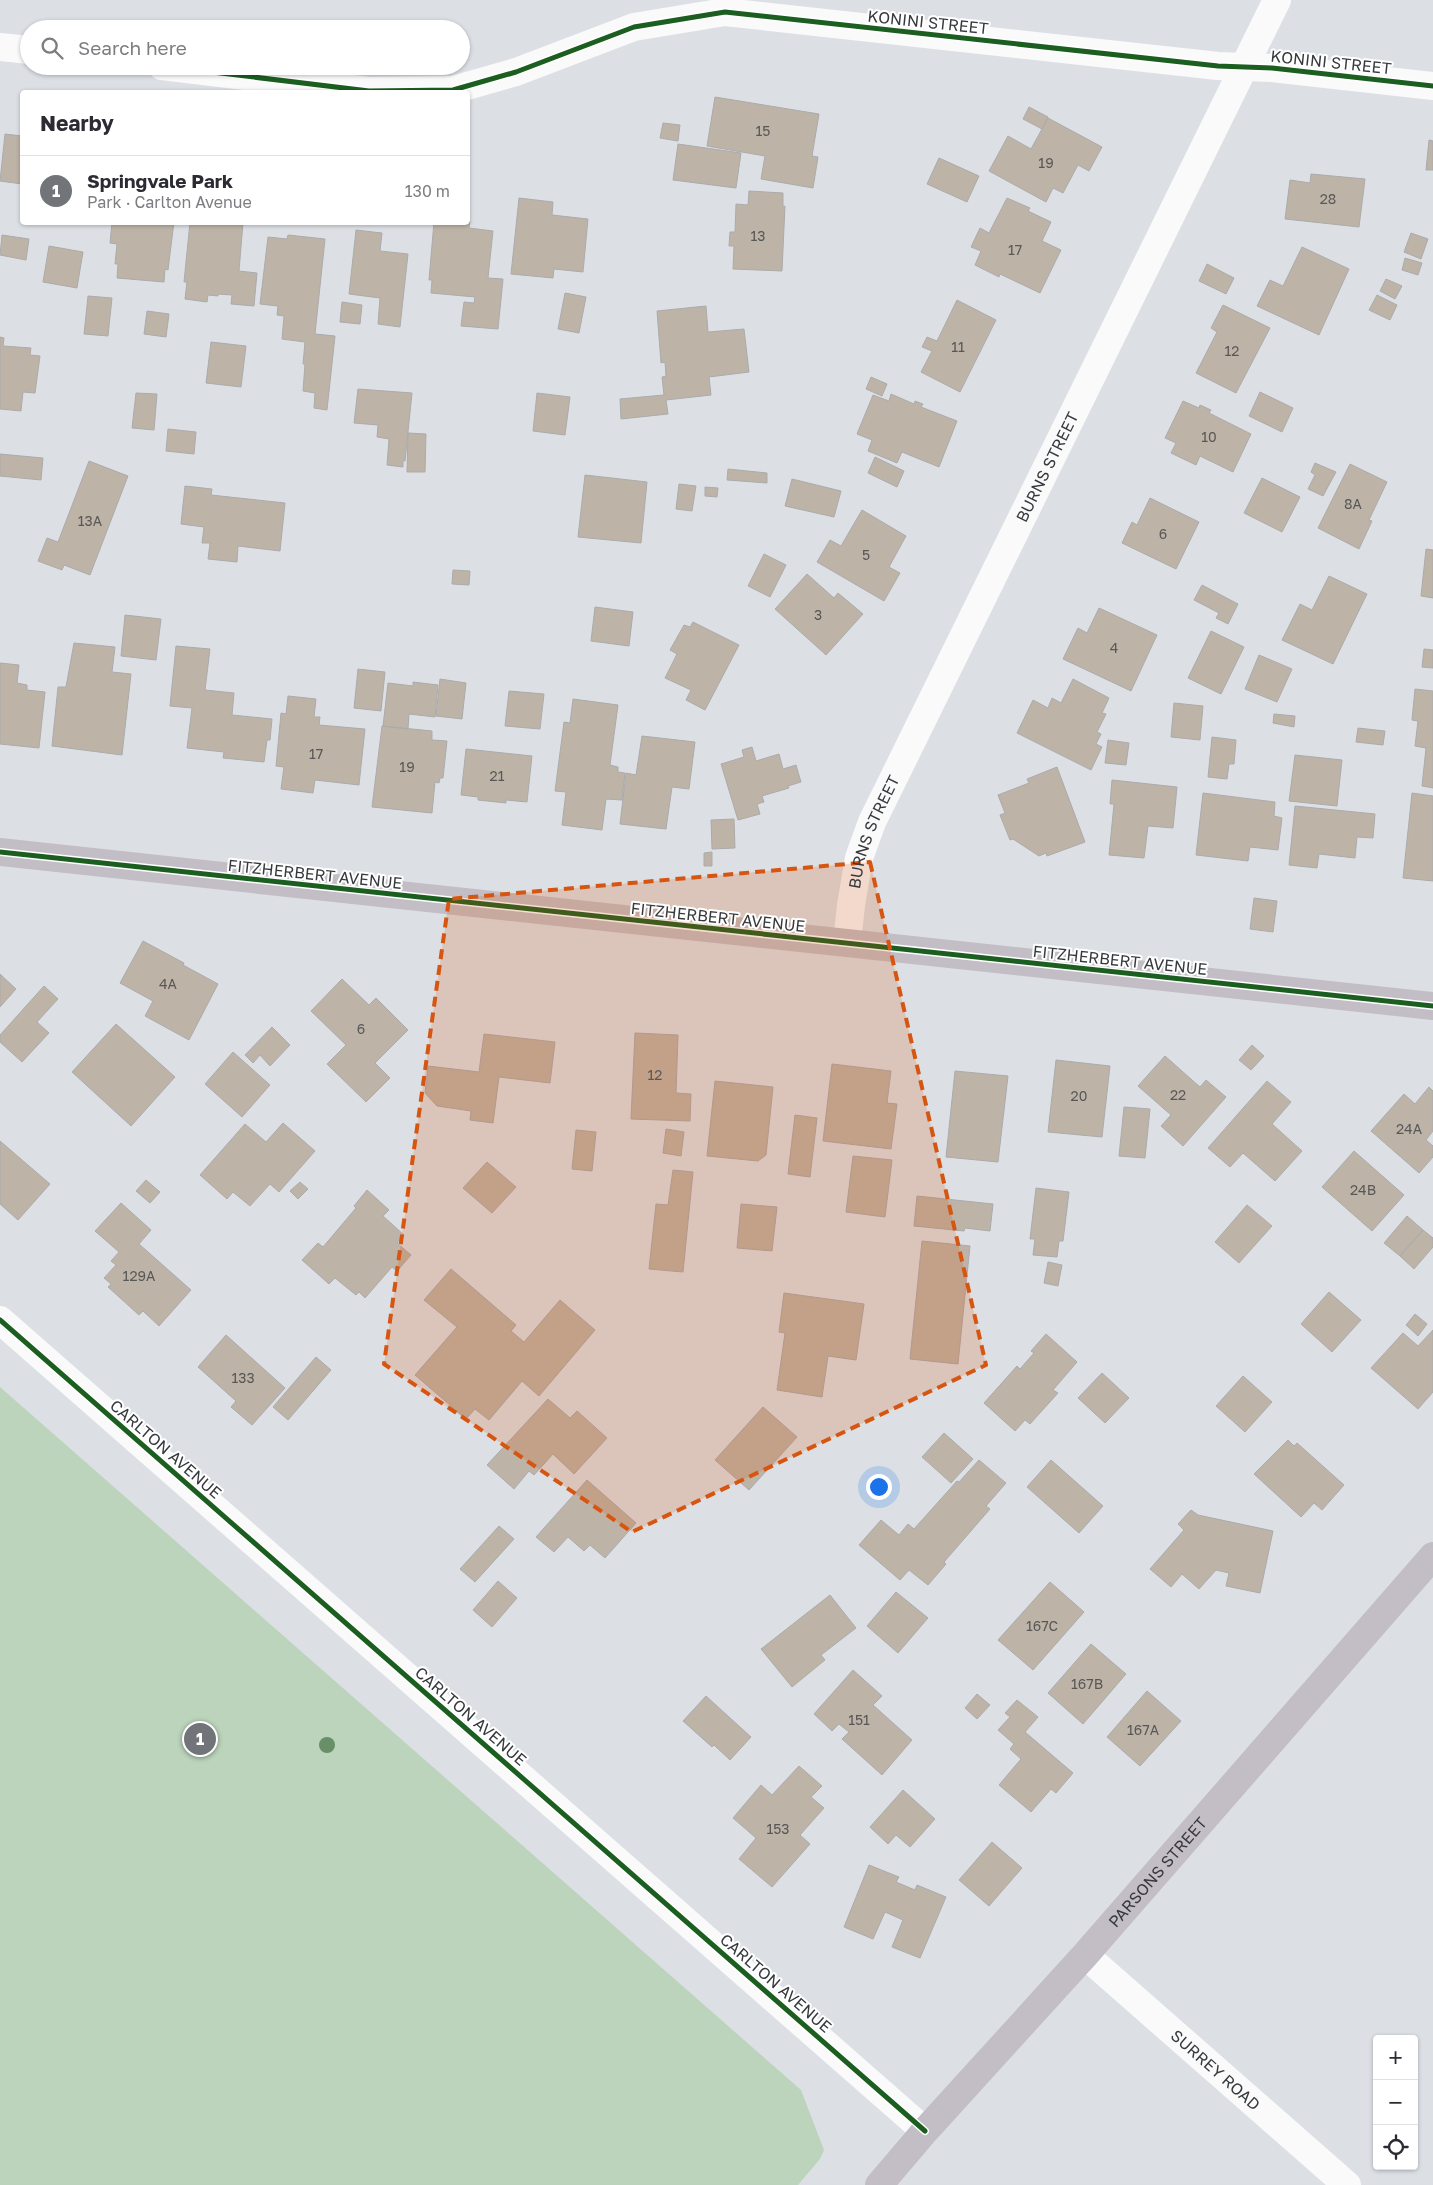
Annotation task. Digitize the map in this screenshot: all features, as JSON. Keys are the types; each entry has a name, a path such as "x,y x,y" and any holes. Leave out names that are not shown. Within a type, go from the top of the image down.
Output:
{"main road":[{"name":"FITZHERBERT AVENUE","path":"0,852 1433,1006"},
{"name":"PARSONS STREET","path":"879,2185 925,2131 1085,1955 1433,1556"}],"street":[{"name":"BURNS STREET","path":"847,943 859,858 872,822 1277,0"},
{"name":"KONINI STREET","path":"453,90 516,72 634,27 725,12 1218,66 1272,68 1433,86"},
{"path":"0,47 20,49"},
{"name":"KONINI STREET","path":"237,75 361,90"},
{"name":"CARLTON AVENUE","path":"0,1320 925,2131"},
{"name":"SURREY ROAD","path":"1085,1955 1347,2185"}],"highlighted area":[{"path":"870,862 986,1365 632,1532 384,1364 449,899"}],"green space":[{"path":"0,1387 801,2090 824,2150 820,2159 798,2185 0,2185"}],"building":[{"path":"715,97 819,114 812,156 818,157 813,188 761,179 765,156 707,146"},
{"path":"1029,107 1048,117 1042,129 1023,119"},
{"path":"1048,118 1102,147 1089,171 1078,165 1063,193 1053,188 1046,202 989,171 1008,136 1031,149"},
{"path":"663,123 680,125 678,141 660,138"},
{"path":"5,134 20,136 20,184 0,181"},
{"path":"1429,140 1433,141 1433,170 1426,170"},
{"path":"678,144 741,153 736,188 673,180"},
{"path":"939,158 979,176 967,202 927,184"},
{"path":"1311,174 1365,179 1359,227 1285,219 1290,180 1310,183"},
{"path":"749,191 783,193 783,207 785,206 782,271 733,269 734,246 729,246 730,232 735,232 736,204 748,205"},
{"path":"519,198 553,202 552,215 588,219 583,272 554,269 553,278 511,274"},
{"path":"1007,198 1030,208 1028,211 1051,222 1042,241 1061,250 1040,293 1000,274 999,277 975,265 981,251 971,247 980,228 989,233"},
{"path":"112,225 174,225 168,270 165,269 164,282 117,278 118,264 115,264 117,244 110,243"},
{"path":"190,225 243,225 239,271 257,273 254,306 231,304 232,295 208,295 207,302 185,299 187,282 184,282"},
{"path":"434,225 469,225 469,228 493,231 488,278 503,279 498,329 461,326 464,302 474,303 475,297 431,293 432,280 429,280"},
{"path":"356,230 382,233 380,251 408,254 400,327 378,324 380,298 349,294"},
{"path":"1411,233 1428,239 1421,259 1404,252"},
{"path":"2,235 29,239 26,260 0,255"},
{"path":"288,235 325,239 315,334 335,336 327,410 314,408 315,393 303,391 305,342 282,339 284,316 277,315 278,306 260,304 268,237 287,239"},
{"path":"49,246 83,252 77,288 43,282"},
{"path":"1302,247 1349,269 1319,335 1257,306 1270,280 1283,286"},
{"path":"1405,258 1422,263 1418,275 1402,270"},
{"path":"1207,264 1234,278 1226,294 1199,281"},
{"path":"1386,279 1402,286 1395,299 1380,291"},
{"path":"565,293 586,297 579,333 558,329"},
{"path":"1377,295 1397,305 1390,320 1369,310"},
{"path":"88,296 112,298 108,336 84,334"},
{"path":"957,300 996,320 960,392 921,372 932,351 922,347 927,337 937,341"},
{"path":"342,302 362,305 360,324 340,322"},
{"path":"1223,305 1270,328 1236,393 1196,373 1217,332 1211,328"},
{"path":"706,306 708,332 744,329 749,372 709,377 711,395 666,400 668,414 621,419 620,399 664,395 662,377 666,376 665,362 661,363 657,311"},
{"path":"147,311 169,314 166,337 144,334"},
{"path":"0,337 4,338 3,346 31,348 30,355 40,356 35,393 23,392 21,411 0,409"},
{"path":"211,342 246,346 241,387 206,383"},
{"path":"871,377 887,384 882,396 866,389"},
{"path":"358,389 412,393 403,467 387,465 389,439 377,437 378,425 354,423"},
{"path":"1260,392 1293,408 1282,432 1249,416"},
{"path":"136,393 157,394 154,430 132,428"},
{"path":"537,393 570,397 565,435 533,431"},
{"path":"891,394 914,404 915,401 923,404 921,407 957,421 939,467 902,452 897,463 868,451 872,440 857,434 873,395 889,401"},
{"path":"1183,401 1199,408 1200,405 1211,410 1209,413 1251,434 1233,472 1200,456 1196,465 1171,453 1176,443 1165,438"},
{"path":"168,429 196,432 194,454 166,451"},
{"path":"408,433 426,434 425,472 407,472"},
{"path":"0,454 43,458 41,480 0,476"},
{"path":"875,457 904,471 897,487 868,473"},
{"path":"89,461 128,476 90,575 64,565 62,570 38,561 47,538 58,542"},
{"path":"1315,463 1336,472 1323,496 1308,489 1315,475 1311,472"},
{"path":"1350,464 1387,482 1369,520 1372,521 1359,549 1318,528"},
{"path":"728,469 767,473 767,483 727,480"},
{"path":"585,475 647,482 641,543 578,537"},
{"path":"1262,478 1300,497 1282,532 1244,513"},
{"path":"792,479 841,491 834,517 785,506"},
{"path":"679,484 696,486 692,511 676,509"},
{"path":"185,486 212,489 211,495 285,503 280,551 238,546 237,562 208,559 210,543 202,543 204,527 181,524"},
{"path":"705,487 718,488 717,497 705,496"},
{"path":"1150,498 1199,522 1176,569 1122,543 1132,522 1137,525"},
{"path":"862,510 906,536 889,567 900,573 884,601 817,562 830,540 841,546"},
{"path":"1426,549 1433,550 1433,598 1421,596"},
{"path":"764,554 786,565 770,597 748,586"},
{"path":"453,570 470,571 469,585 452,584"},
{"path":"807,574 834,598 838,593 863,614 826,655 775,609"},
{"path":"1329,576 1367,594 1333,664 1282,640 1300,604 1312,610"},
{"path":"1202,585 1238,604 1228,624 1216,618 1219,613 1194,600"},
{"path":"595,607 633,612 629,646 591,641"},
{"path":"1099,608 1157,635 1131,691 1063,659 1078,628 1087,633"},
{"path":"125,615 161,619 156,660 121,656"},
{"path":"693,622 739,645 705,710 686,700 691,690 665,678 677,654 670,650 684,625 690,627"},
{"path":"1211,631 1244,647 1221,694 1188,678"},
{"path":"74,643 115,647 112,672 131,674 122,755 52,746 58,687 66,687"},
{"path":"176,646 210,649 205,690 234,693 232,715 272,719 270,740 267,740 264,762 223,758 224,752 187,748 192,708 170,706"},
{"path":"1424,649 1433,650 1433,668 1422,667"},
{"path":"1259,655 1292,669 1277,702 1245,689"},
{"path":"0,663 19,665 17,683 27,685 27,690 45,692 39,748 0,744"},
{"path":"358,669 385,672 381,711 354,708"},
{"path":"440,679 466,683 462,719 436,716"},
{"path":"1073,679 1109,698 1102,713 1106,714 1097,732 1101,734 1096,744 1102,747 1091,770 1017,733 1033,700 1048,708 1052,698 1061,703"},
{"path":"413,682 438,685 435,717 409,714 408,729 383,726 388,683 413,686"},
{"path":"1415,689 1433,691 1433,788 1422,786 1426,748 1415,746 1418,721 1412,720"},
{"path":"509,691 544,694 540,729 505,726"},
{"path":"288,696 316,699 314,717 320,717 319,725 365,729 359,785 315,780 313,793 281,789 284,767 276,766 281,713 286,714"},
{"path":"573,699 618,705 610,765 618,767 618,772 625,773 622,800 606,799 602,830 562,825 566,792 555,791 564,722 570,723"},
{"path":"1174,703 1203,706 1200,740 1171,737"},
{"path":"1274,714 1295,716 1294,727 1273,723"},
{"path":"382,726 432,731 432,740 447,741 443,778 440,778 439,783 435,782 432,813 372,807"},
{"path":"1358,728 1385,731 1383,745 1356,742"},
{"path":"642,736 695,742 689,789 672,787 666,829 620,824 626,773 636,775"},
{"path":"1212,737 1236,740 1234,764 1229,764 1227,779 1208,777"},
{"path":"1108,740 1129,743 1126,765 1105,763"},
{"path":"752,747 756,761 779,754 783,769 796,765 801,782 788,786 789,788 762,796 764,802 757,804 760,814 738,820 721,764 744,757 742,750"},
{"path":"466,749 532,756 527,802 506,800 506,803 478,800 478,797 461,795"},
{"path":"1295,755 1342,760 1337,806 1289,801"},
{"path":"1057,767 1085,842 1047,856 1046,853 1039,856 1013,839 1010,840 1000,815 1005,813 998,795 1029,783 1027,779"},
{"path":"1112,780 1177,787 1173,828 1148,826 1144,858 1109,855 1114,804 1110,804"},
{"path":"1203,793 1275,802 1274,816 1282,818 1278,850 1250,847 1248,861 1196,855"},
{"path":"1412,793 1433,796 1433,881 1403,878"},
{"path":"1295,806 1375,814 1373,838 1357,837 1355,858 1319,854 1317,868 1289,865"},
{"path":"734,819 735,848 712,849 711,820"},
{"path":"712,852 712,866 704,866 704,853"},
{"path":"1254,898 1277,901 1273,932 1250,929"},
{"path":"143,941 218,984 189,1040 145,1016 153,1001 120,983"},
{"path":"0,974 16,989 0,1007"},
{"path":"342,979 369,1005 376,998 408,1030 375,1063 390,1078 366,1102 327,1064 346,1045 311,1011"},
{"path":"44,986 58,999 37,1022 49,1033 22,1062 0,1042 0,1035"},
{"path":"116,1024 175,1077 131,1126 72,1072"},
{"path":"272,1027 290,1045 270,1066 260,1055 253,1063 245,1055"},
{"path":"635,1033 678,1035 676,1093 691,1094 690,1121 631,1119"},
{"path":"484,1034 555,1042 550,1083 499,1077 493,1123 470,1120 471,1111 437,1106 425,1093 428,1066 479,1072"},
{"path":"1252,1045 1264,1056 1251,1070 1239,1060"},
{"path":"233,1052 270,1085 242,1117 205,1084"},
{"path":"1165,1056 1200,1087 1206,1080 1226,1097 1183,1146 1161,1126 1171,1115 1138,1086"},
{"path":"1056,1060 1110,1066 1102,1137 1048,1132"},
{"path":"832,1064 891,1071 887,1103 897,1104 891,1149 823,1141"},
{"path":"955,1071 1008,1076 998,1162 946,1157"},
{"path":"715,1081 773,1087 766,1155 758,1161 707,1156"},
{"path":"1267,1081 1291,1102 1272,1124 1302,1151 1275,1181 1243,1153 1230,1167 1208,1148"},
{"path":"1429,1087 1433,1091 1433,1131 1426,1140 1433,1146 1433,1157 1419,1173 1371,1131 1404,1094 1415,1104"},
{"path":"1124,1107 1150,1109 1145,1158 1119,1156"},
{"path":"795,1115 817,1118 810,1177 788,1174"},
{"path":"283,1123 315,1151 279,1192 270,1184 250,1206 233,1192 227,1199 200,1175 245,1124 266,1142"},
{"path":"666,1129 684,1132 681,1156 663,1153"},
{"path":"576,1130 596,1132 592,1171 572,1169"},
{"path":"0,1141 50,1184 18,1220 0,1204"},
{"path":"1354,1151 1404,1195 1372,1231 1322,1187"},
{"path":"853,1156 892,1160 885,1217 846,1212"},
{"path":"487,1162 516,1187 492,1213 463,1188"},
{"path":"673,1170 693,1172 683,1272 649,1269 656,1204 668,1205"},
{"path":"146,1180 160,1192 150,1203 136,1191"},
{"path":"300,1182 308,1189 298,1199 290,1191"},
{"path":"1036,1188 1069,1192 1063,1241 1059,1241 1057,1257 1033,1255 1035,1239 1030,1239"},
{"path":"367,1190 389,1210 383,1216 404,1235 397,1243 411,1255 397,1271 392,1267 365,1298 359,1292 356,1295 335,1278 329,1284 302,1260 318,1243 323,1247 356,1208 354,1206"},
{"path":"917,1196 993,1204 990,1231 965,1228 964,1231 914,1226"},
{"path":"121,1203 151,1230 139,1244 191,1290 159,1326 143,1311 139,1315 108,1287 111,1284 104,1278 116,1265 111,1261 119,1252 95,1231"},
{"path":"741,1204 777,1207 772,1251 737,1248"},
{"path":"1247,1205 1272,1226 1239,1263 1215,1242"},
{"path":"1407,1216 1423,1230 1400,1256 1384,1243"},
{"path":"1423,1230 1433,1238 1433,1247 1414,1269 1400,1256"},
{"path":"922,1241 970,1246 958,1364 910,1359"},
{"path":"1048,1262 1062,1265 1058,1286 1044,1283"},
{"path":"451,1269 516,1325 511,1331 524,1342 560,1300 595,1330 539,1396 522,1381 489,1420 475,1409 466,1419 415,1375 457,1327 424,1300"},
{"path":"1329,1292 1361,1320 1332,1352 1301,1324"},
{"path":"784,1293 864,1304 856,1360 828,1356 822,1397 777,1390 785,1333 779,1332"},
{"path":"1415,1314 1427,1324 1418,1336 1406,1325"},
{"path":"1433,1330 1433,1392 1418,1409 1371,1368 1403,1333 1418,1346"},
{"path":"1046,1334 1077,1362 1053,1390 1058,1393 1030,1424 1025,1420 1015,1431 984,1403 1017,1366 1020,1369 1034,1353 1031,1351"},
{"path":"226,1335 285,1388 252,1425 231,1407 236,1401 198,1367"},
{"path":"316,1357 331,1370 288,1420 273,1407"},
{"path":"1102,1373 1129,1398 1105,1423 1078,1398"},
{"path":"1243,1376 1272,1402 1245,1432 1216,1406"},
{"path":"548,1399 570,1418 577,1411 607,1438 574,1474 553,1454 534,1475 529,1471 514,1489 487,1465"},
{"path":"763,1407 797,1437 749,1490 715,1460"},
{"path":"944,1433 973,1459 951,1483 922,1457"},
{"path":"1288,1440 1294,1446 1297,1443 1344,1485 1322,1510 1314,1503 1301,1517 1254,1474"},
{"path":"979,1460 1006,1483 986,1506 990,1509 944,1562 946,1564 928,1585 909,1570 900,1580 859,1545 881,1520 899,1535 908,1524 914,1529 957,1481 959,1482"},
{"path":"1051,1460 1103,1506 1079,1533 1027,1487"},
{"path":"587,1480 636,1523 605,1558 590,1545 584,1551 568,1537 554,1552 536,1537"},
{"path":"1191,1510 1198,1515 1273,1531 1260,1593 1226,1586 1229,1573 1216,1570 1199,1589 1182,1574 1171,1587 1150,1569 1184,1530 1178,1524"},
{"path":"499,1526 514,1539 475,1582 460,1569"},
{"path":"498,1581 517,1598 492,1627 473,1610"},
{"path":"1050,1582 1084,1612 1033,1670 998,1640"},
{"path":"896,1592 928,1618 898,1653 867,1626"},
{"path":"830,1595 856,1628 821,1655 825,1660 792,1687 761,1649"},
{"path":"1091,1644 1126,1674 1083,1724 1048,1693"},
{"path":"853,1670 882,1696 873,1705 912,1740 882,1775 842,1739 849,1732 839,1724 832,1731 814,1714"},
{"path":"1147,1691 1181,1721 1140,1766 1107,1737"},
{"path":"977,1694 990,1705 977,1719 965,1708"},
{"path":"706,1696 751,1737 730,1760 683,1721"},
{"path":"1017,1700 1038,1717 1025,1732 1073,1773 1056,1793 1051,1789 1031,1812 999,1785 1021,1759 1010,1749 1014,1744 998,1730 1010,1717 1005,1713"},
{"path":"799,1766 822,1786 811,1797 824,1808 800,1835 810,1844 772,1887 739,1859 756,1838 733,1818 761,1785 772,1795"},
{"path":"903,1790 935,1819 910,1847 896,1835 888,1844 870,1827"},
{"path":"992,1842 1022,1868 989,1906 959,1880"},
{"path":"869,1865 899,1877 896,1882 915,1890 917,1885 946,1897 920,1958 892,1947 903,1920 885,1912 873,1939 844,1927"}],"cycle path":[{"path":"453,90 516,72 634,27 725,12 1218,66 1272,68 1433,86"},
{"path":"237,75 361,90"},
{"path":"0,852 1433,1006"},
{"path":"0,1320 925,2131"}],"place":[{"name":"Springvale Park","path":"200,1739"}]}
